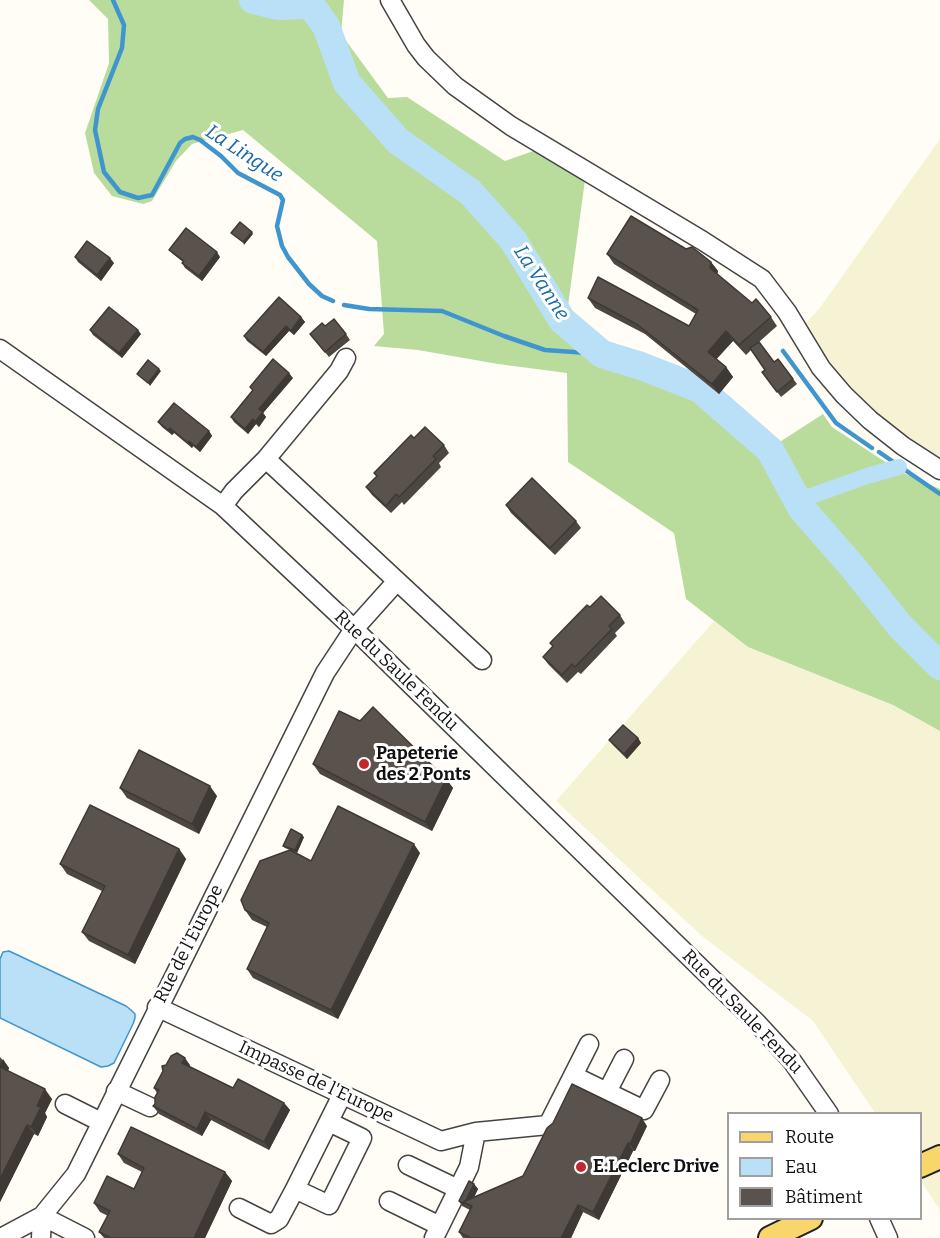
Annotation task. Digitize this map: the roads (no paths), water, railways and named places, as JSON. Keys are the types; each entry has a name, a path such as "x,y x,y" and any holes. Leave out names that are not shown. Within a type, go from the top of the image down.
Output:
{"main road":[{"path":"922,1166 940,1157"},
{"path":"770,1238 807,1220"}],"street":[{"path":"399,4 416,45 448,80 469,96 511,126 762,279 787,312 821,368 844,395 870,420 903,446 940,470"},
{"name":"Rue du Saule Fendu","path":"0,349 223,506 354,629 750,1016 792,1060 828,1112"},
{"path":"223,506 234,491 266,459 339,371 346,358"},
{"path":"266,459 482,660"},
{"name":"Rue de l'Europe","path":"1,1238 42,1216 76,1174 325,673 354,629 397,581"},
{"name":"Impasse de l'Europe","path":"157,1008 441,1141 476,1132 548,1125 574,1076"},
{"path":"589,1044 574,1076 644,1110 660,1080"},
{"path":"607,1092 624,1059"},
{"path":"116,1091 150,1107"},
{"path":"239,1208 271,1224 279,1220 342,1095"},
{"path":"65,1104 101,1122"},
{"path":"295,1189 329,1205 362,1138 329,1122"},
{"path":"389,1201 437,1232 469,1167 476,1132"},
{"path":"408,1165 458,1189"},
{"path":"41,1238 42,1216"},
{"path":"42,1216 57,1238"},
{"path":"42,1216 85,1238"},
{"path":"880,1220 888,1238"}],"water":[{"path":"9,951 126,1006 135,1014 133,1024 114,1063 101,1067 0,1018 0,959 3,952"}],"waterway":[{"name":"La Lingue","path":"113,0 124,25 122,48 98,109 95,130 104,172 120,192 138,198 152,195 180,143 193,137 200,140 238,173 280,195 283,200 277,226 282,246 309,284 322,296 333,301"},
{"name":"La Vanne","path":"253,0 278,6 306,5 313,8 326,26 347,83 398,141 470,192 513,240 562,320 602,354 641,366 700,389 770,450 802,509 900,626 940,666"},
{"name":"La Lingue","path":"344,305 369,309 442,311 545,350 602,354"},
{"path":"783,351 836,423 872,448"},
{"path":"879,452 940,494"},
{"path":"797,501 899,467"}],"place":[{"name":"Papeterie des 2 Ponts","path":"364,764"},
{"name":"E.Leclerc Drive","path":"581,1167"}]}
